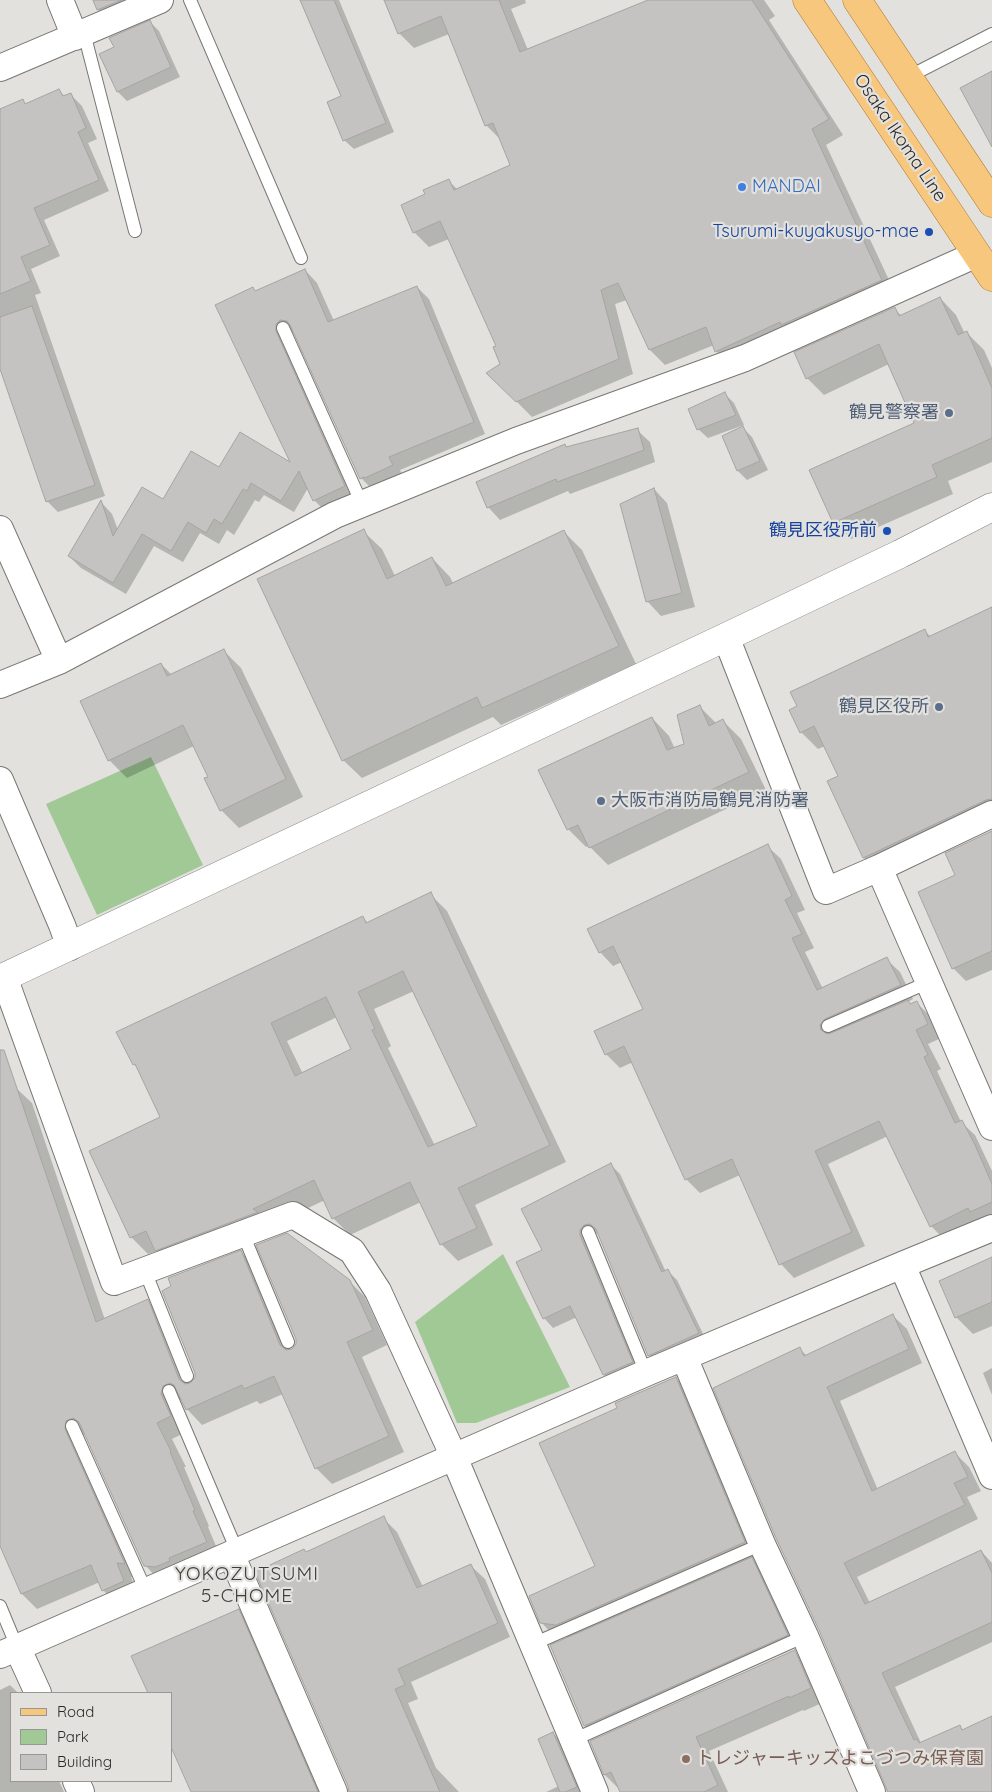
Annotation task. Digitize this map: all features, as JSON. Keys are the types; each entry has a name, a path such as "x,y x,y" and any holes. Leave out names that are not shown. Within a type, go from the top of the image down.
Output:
{"main road":[{"name":"Osaka Ikoma Line","path":"807,0 992,277"},
{"path":"857,0 992,202"}],"street":[{"path":"60,0 79,35"},
{"path":"0,68 160,0"},
{"path":"0,685 59,661 335,515 516,441 745,358 977,254"},
{"path":"595,1792 454,1456 378,1291 352,1251 293,1215 114,1282 2,978 726,637 900,554 992,507"},
{"path":"0,529 59,661"},
{"path":"726,637 826,891 992,814"},
{"path":"0,780 70,947"},
{"path":"879,868 992,1127"},
{"path":"37,1692 9,1651 646,1373 992,1228"},
{"path":"902,1265 992,1476"},
{"path":"684,1358 762,1544 805,1636 872,1792"},
{"path":"234,1552 334,1792"}],"lane":[{"path":"190,0 301,258"},
{"path":"908,77 992,34"},
{"path":"79,35 135,231"},
{"path":"283,328 362,504"},
{"path":"828,1026 929,982"},
{"path":"588,1232 646,1373"},
{"path":"243,1234 288,1342"},
{"path":"145,1271 187,1376"},
{"path":"169,1392 234,1552"},
{"path":"72,1426 146,1591"},
{"path":"533,1644 762,1544"},
{"path":"0,1606 9,1651"},
{"path":"573,1740 805,1636"}],"green space":[{"path":"151,757 203,865 97,915 46,804"},
{"path":"503,1254 570,1387 476,1423 457,1423 415,1322"}],"building":[{"path":"93,0 122,0 97,10"},
{"path":"300,0 334,0 386,123 343,141 327,102 341,96"},
{"path":"384,0 499,0 520,52 648,0 752,0 829,119 812,129 882,280 781,325 780,322 715,352 706,327 649,350 618,283 601,290 619,359 516,402 486,373 500,364 493,347 496,346 440,221 413,233 401,205 425,194 423,190 449,179 454,190 510,165 493,123 485,126 441,16 398,34"},
{"path":"150,20 171,67 117,92 99,54 114,47 109,38"},
{"path":"992,71 992,147 960,88"},
{"path":"59,89 63,96 71,93 86,128 78,132 99,180 34,208 50,245 21,257 31,281 0,294 0,109 23,99 25,104"},
{"path":"305,269 328,322 417,286 474,422 389,457 393,465 360,479 290,325 287,321 280,320 276,324 276,331 345,486 313,501 299,471 281,501 251,483 247,491 243,489 222,524 214,519 206,533 188,522 171,551 142,534 113,583 68,556 101,500 113,536 142,487 163,499 191,451 219,467 240,432 290,462 215,305 253,287 255,291"},
{"path":"940,297 958,335 967,331 992,388 992,438 932,465 937,477 833,523 809,470 914,423 879,344 806,379 794,352 895,307 899,316"},
{"path":"32,306 95,485 46,502 0,369 0,317"},
{"path":"725,392 736,415 697,430 688,409"},
{"path":"743,426 760,461 737,471 722,436"},
{"path":"638,428 644,450 557,482 556,479 487,508 476,482 565,444 566,447"},
{"path":"654,488 682,593 646,602 620,504"},
{"path":"364,529 387,579 432,557 446,586 564,530 619,646 482,708 477,697 342,761 257,579"},
{"path":"992,607 992,799 986,800 863,858 827,781 838,776 814,726 800,733 789,710 797,706 790,692 925,629 928,637"},
{"path":"224,649 286,779 220,811 204,778 208,777 183,725 108,761 80,701 161,663 167,676"},
{"path":"700,705 709,726 723,719 749,772 589,848 578,825 567,830 538,770 652,717 667,750 684,744 677,715"},
{"path":"992,831 992,951 952,969 918,892 955,875 945,853"},
{"path":"768,844 792,896 785,900 802,934 792,938 817,990 887,957 901,985 825,1019 820,1025 821,1030 827,1034 831,1033 908,1000 910,1004 917,1001 928,1024 916,1030 928,1055 924,1057 955,1123 962,1120 975,1145 992,1184 992,1202 970,1212 968,1208 930,1227 879,1121 815,1151 852,1232 779,1265 732,1159 685,1180 624,1046 605,1055 594,1031 643,1009 613,946 599,953 587,929"},
{"path":"431,892 550,1145 458,1188 477,1228 440,1245 410,1182 332,1219 314,1180 253,1209 258,1212 155,1251 146,1231 130,1238 89,1151 160,1117 135,1064 133,1065 116,1032 363,916 366,923","holes":["403,971 477,1126 428,1147 372,1030 375,1029 358,992","326,997 351,1049 295,1076 271,1023"]},
{"path":"0,1050 4,1050 96,1322 148,1299 179,1379 185,1384 190,1383 195,1378 195,1373 162,1291 171,1286 168,1278 241,1250 280,1345 286,1350 292,1349 296,1344 296,1339 256,1245 287,1233 350,1280 373,1330 347,1342 389,1436 315,1469 274,1376 244,1389 242,1385 186,1410 174,1385 170,1383 163,1386 161,1394 171,1416 157,1423 171,1451 195,1510 193,1511 207,1542 169,1558 170,1561 155,1567 144,1566 79,1422 73,1418 66,1421 65,1429 125,1564 117,1563 124,1581 102,1591 91,1565 21,1594 0,1546"},
{"path":"611,1163 662,1272 668,1269 699,1333 648,1356 596,1229 590,1224 584,1225 580,1230 580,1235 633,1362 603,1375 570,1306 543,1319 516,1262 542,1250 521,1209"},
{"path":"992,1257 992,1302 955,1318 939,1281"},
{"path":"893,1314 909,1349 827,1387 872,1491 955,1451 968,1477 954,1483 965,1505 844,1563 865,1604 981,1550 992,1573 992,1622 882,1673 914,1740 917,1739 919,1743 960,1725 962,1730 992,1716 992,1792 888,1792 819,1630 776,1538 713,1388 800,1347 804,1356"},
{"path":"676,1377 745,1542 556,1625 540,1623 529,1596 595,1566 539,1443 617,1408 615,1403"},
{"path":"384,1516 417,1588 471,1564 498,1623 398,1669 405,1685 395,1689 440,1792 349,1792 255,1572 304,1549 306,1552"},
{"path":"752,1557 788,1635 584,1726 550,1645"},
{"path":"239,1609 318,1792 191,1792 172,1749 172,1692 148,1692 131,1656"},
{"path":"795,1650 811,1688 696,1737 718,1785 704,1792 620,1792 611,1772 604,1775 590,1741"},
{"path":"553,1732 577,1787 565,1792 560,1792 538,1739"}],"place":[{"name":"MANDAI","path":"742,187"},
{"name":"Tsurumi-kuyakusyo-mae","path":"929,232"},
{"name":"鶴見警察署","path":"949,413"},
{"name":"鶴見区役所前","path":"887,531"},
{"name":"鶴見区役所","path":"939,707"},
{"name":"大阪市消防局鶴見消防署","path":"601,801"},
{"name":"トレジャーキッズよこづつみ保育園","path":"686,1759"}],"district":[{"name":"YOKOZUTSUMI 5-CHOME","path":"247,1585"}]}
